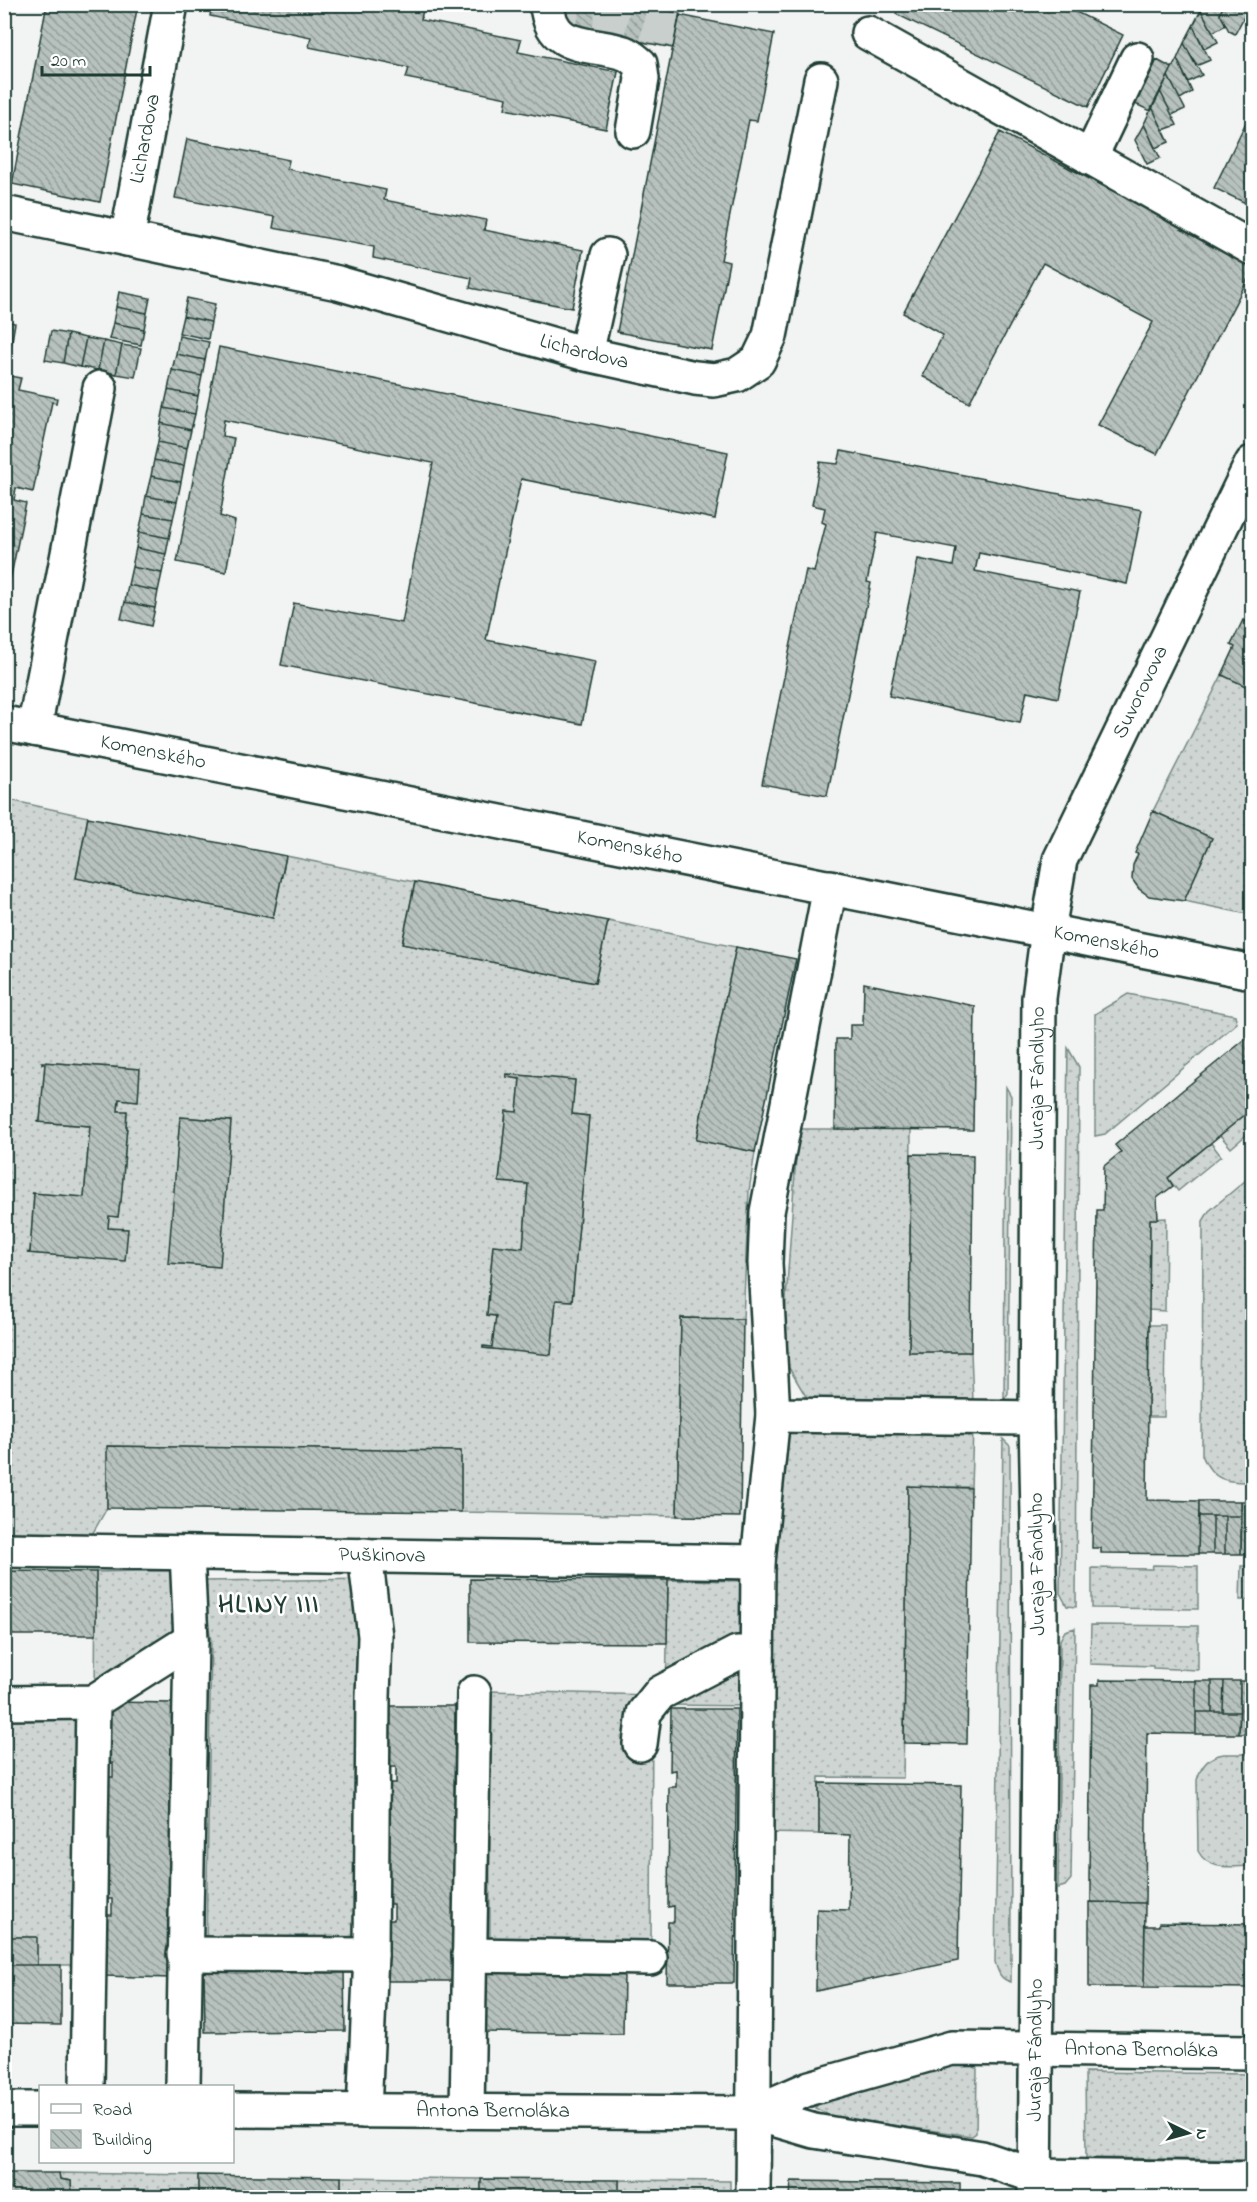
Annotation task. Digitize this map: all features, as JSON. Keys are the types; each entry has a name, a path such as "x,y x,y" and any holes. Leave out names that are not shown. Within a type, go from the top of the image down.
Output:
{"street":[{"name":"Lichardova","path":"127,238 171,4"},
{"path":"545,4 549,21 556,33 572,42 627,54 640,64 642,79 633,131"},
{"path":"868,33 1252,248"},
{"path":"1090,158 1137,59"},
{"name":"Lichardova","path":"4,213 338,283 586,354 714,380 737,375 758,361 770,336 821,80"},
{"path":"586,354 608,255"},
{"path":"19,726 100,388"},
{"name":"Suvorovova","path":"1048,930 1060,860 1252,463"},
{"name":"Komenského","path":"19,726 1252,972"},
{"path":"753,2198 758,1562 773,1415 765,1263 767,1212 830,887"},
{"name":"Juraja Fándlyho","path":"1035,2187 1040,1615 1036,1418 1039,998 1048,930"},
{"path":"773,1415 1036,1418"},
{"name":"Puškinova","path":"4,1550 758,1562"},
{"path":"183,2085 191,1640 187,1553"},
{"path":"364,2111 371,1955 375,1636 365,1555"},
{"path":"4,1703 93,1702 191,1640"},
{"path":"640,1744 644,1713 660,1693 737,1653 757,1653"},
{"path":"467,2111 474,1692"},
{"path":"87,2085 93,1702"},
{"path":"184,1954 371,1955"},
{"path":"469,1955 650,1958"},
{"name":"Antona Bernoláka","path":"753,2113 810,2088 952,2048 1252,2052"},
{"path":"4,2109 39,2109"},
{"name":"Antona Bernoláka","path":"234,2110 753,2113 814,2131 982,2158 1035,2187 1252,2179"}],"shaded area":[{"path":"1222,675 1252,689 1252,915 1184,901 1212,838 1153,811"},
{"path":"5,799 88,817 76,878 273,918 286,856 415,882 402,944 595,983 608,921 736,947 696,1139 755,1152 749,1191 743,1319 681,1318 677,1516 461,1512 461,1451 108,1446 107,1508 82,1552 5,1550","holes":["42,1062 139,1069 138,1101 119,1099 118,1111 127,1112 121,1201 118,1217 109,1216 108,1228 127,1230 125,1260 27,1253 30,1252 34,1194 32,1193 84,1197 90,1126 37,1122 40,1121 45,1064","506,1074 575,1081 572,1114 589,1116 572,1301 556,1300 551,1354 483,1348 484,1346 492,1347 496,1316 487,1315 493,1245 523,1248 528,1184 499,1182 506,1111 517,1112 520,1079 507,1077","180,1117 231,1121 219,1267 169,1263"]},
{"path":"1128,994 1235,1015 1237,1023 1105,1134 1095,1136 1095,1014"},
{"path":"1068,1048 1079,1067 1076,1607 1067,1606 1060,1593"},
{"path":"1006,1087 1011,1096 1008,1393 1004,1400"},
{"path":"1252,1109 1252,1130 1231,1148 1220,1135"},
{"path":"798,1129 911,1129 909,1352 971,1352 973,1402 808,1400 782,1356"},
{"path":"1211,1143 1221,1156 1178,1191 1168,1178"},
{"path":"1252,1175 1252,1482 1243,1482 1222,1479 1211,1471 1202,1455 1203,1221 1209,1211"},
{"path":"1166,1218 1165,1311 1148,1310 1150,1219"},
{"path":"1149,1325 1165,1325 1164,1417 1148,1417"},
{"path":"973,1429 971,1487 908,1487 903,1778 819,1777 819,1834 764,1833 775,1430"},
{"path":"1003,1439 1010,1446 1011,1982 1000,1975 995,1962"},
{"path":"1153,1565 1198,1566 1198,1609 1092,1608 1092,1568 1152,1569"},
{"path":"1241,1566 1252,1566 1252,1600 1240,1600"},
{"path":"186,1570 197,1641 95,1695 96,1572"},
{"path":"383,1579 392,1640 369,1696 368,1946 206,1946 211,1641 202,1581"},
{"path":"668,1580 758,1581 755,1706 666,1705"},
{"path":"1091,1625 1198,1626 1198,1670 1090,1664"},
{"path":"1075,1628 1071,1879 1065,1886 1058,1888 1060,1640 1065,1631"},
{"path":"489,1691 652,1695 651,1952 490,1949"},
{"path":"81,1716 78,1965 37,1965 36,1937 5,1937 5,1717"},
{"path":"1224,1754 1252,1754 1252,1866 1215,1865 1203,1858 1198,1851 1197,1780 1206,1762"},
{"path":"949,2064 971,2064 977,2069 976,2133 972,2136 833,2117 815,2108 820,2102"},
{"path":"1085,2072 1252,2074 1252,2160 1086,2158"},
{"path":"59,2173 198,2175 198,2197 70,2197 72,2195 71,2181 60,2179"},
{"path":"341,2177 481,2179 481,2197 341,2198"},
{"path":"619,2180 730,2181 730,2197 619,2197"}],"building":[{"path":"47,4 138,4 100,202 12,184"},
{"path":"212,4 401,4 423,9 421,20 521,40 518,52 618,72 606,129 505,109 507,98 406,78 409,68 309,47 311,37 210,16"},
{"path":"560,4 634,4 680,14 673,48 556,25"},
{"path":"901,4 1060,4 1123,35 1088,107 896,14"},
{"path":"1204,4 1224,4 1220,14 1226,25 1213,32 1201,10"},
{"path":"1224,4 1240,4 1248,9 1235,34 1229,31 1220,14"},
{"path":"1201,10 1218,42 1204,49 1193,26"},
{"path":"679,15 774,34 757,121 749,120 721,260 729,262 712,350 617,332"},
{"path":"1193,26 1210,60 1196,66 1184,43"},
{"path":"1184,43 1202,75 1188,82 1177,59"},
{"path":"1177,59 1192,92 1180,99 1168,76"},
{"path":"1157,60 1172,68 1151,111 1135,104"},
{"path":"1168,76 1185,109 1172,115 1160,91"},
{"path":"1160,91 1177,125 1163,130 1152,107"},
{"path":"1152,107 1169,142 1155,148 1144,124"},
{"path":"1252,110 1252,206 1214,188"},
{"path":"1144,124 1160,158 1147,164 1135,140"},
{"path":"1000,132 1252,264 1252,271 1157,454 1098,425 1153,322 1043,263 969,403 922,376 943,335 903,313"},
{"path":"187,139 289,160 287,169 386,190 384,200 486,220 484,230 583,250 572,308 470,288 472,278 373,258 374,247 273,228 275,217 175,198"},
{"path":"119,292 150,298 147,313 116,307"},
{"path":"187,298 215,304 211,322 183,316"},
{"path":"116,307 147,313 144,329 113,323"},
{"path":"183,316 211,322 208,339 179,333"},
{"path":"4,321 15,323 10,352 4,351"},
{"path":"113,323 144,329 141,345 109,339"},
{"path":"51,331 68,334 63,363 45,360"},
{"path":"68,334 86,338 80,367 63,363"},
{"path":"179,336 209,342 205,360 176,354"},
{"path":"86,338 104,341 98,370 80,367"},
{"path":"104,341 122,345 116,374 98,370"},
{"path":"122,345 141,348 135,377 116,374"},
{"path":"219,347 728,452 715,519 521,479 486,640 595,661 582,724 281,665 294,603 402,623 433,463 224,420 222,436 234,438 220,516 235,521 226,572 177,562"},
{"path":"176,354 205,360 202,376 172,370"},
{"path":"172,370 202,376 198,396 168,390"},
{"path":"4,375 21,378 18,390 57,398 56,403 52,402 33,492 16,488 14,500 26,503 5,605"},
{"path":"168,390 198,396 195,414 164,408"},
{"path":"164,408 195,414 191,430 161,423"},
{"path":"161,423 191,430 187,448 158,442"},
{"path":"158,442 187,448 184,466 154,460"},
{"path":"841,451 1142,510 1127,584 979,553 975,571 1080,592 1058,698 1027,691 1020,723 889,696 918,559 953,566 956,548 877,533 867,582 871,583 827,796 762,784 806,570 814,572 826,524 822,522 825,508 812,505 820,462 838,464"},
{"path":"154,460 184,466 181,482 151,476"},
{"path":"151,476 181,482 177,502 146,496"},
{"path":"146,496 177,502 173,519 143,514"},
{"path":"143,514 173,519 169,538 139,532"},
{"path":"139,532 169,538 166,554 136,548"},
{"path":"136,548 166,554 162,573 132,567"},
{"path":"132,567 162,573 158,591 128,585"},
{"path":"128,585 158,591 155,608 125,602"},
{"path":"125,602 155,608 151,626 121,619"},
{"path":"1243,620 1252,624 1252,689 1222,675 1235,647 1231,645"},
{"path":"1153,811 1212,838 1184,901 1149,896 1139,889 1132,879 1133,865 1138,854 1135,853"},
{"path":"88,817 286,856 273,918 76,878"},
{"path":"415,882 608,921 595,983 402,944"},
{"path":"736,947 796,959 755,1152 696,1140"},
{"path":"864,983 975,1006 973,1130 835,1129 836,1039 850,1039 850,1025 863,1025"},
{"path":"1248,1037 1252,1043 1252,1109 1168,1178 1173,1186 1157,1198 1158,1219 1150,1219 1147,1500 1199,1501 1198,1554 1101,1553 1101,1548 1092,1548 1097,1210 1103,1210 1104,1166 1121,1152 1115,1145"},
{"path":"42,1062 140,1069 138,1101 119,1099 118,1111 127,1111 121,1202 118,1217 109,1216 108,1228 128,1229 125,1261 27,1253 30,1252 34,1194 32,1193 84,1197 90,1126 37,1122 40,1121 45,1064"},
{"path":"507,1074 575,1080 572,1114 589,1116 572,1301 556,1300 551,1355 483,1348 483,1346 492,1347 496,1316 487,1315 493,1245 523,1248 528,1184 499,1182 506,1111 517,1112 520,1079 506,1077"},
{"path":"180,1117 231,1121 220,1267 168,1263"},
{"path":"911,1154 973,1155 971,1352 909,1352"},
{"path":"681,1318 743,1319 740,1517 677,1516"},
{"path":"107,1446 461,1451 461,1512 107,1508"},
{"path":"908,1486 971,1488 967,1744 904,1743"},
{"path":"1199,1501 1241,1501 1242,1516 1199,1516"},
{"path":"1241,1501 1252,1501 1252,1554 1241,1554"},
{"path":"1199,1516 1213,1516 1213,1554 1198,1554"},
{"path":"1213,1516 1225,1516 1225,1554 1213,1554"},
{"path":"1225,1516 1242,1516 1241,1554 1225,1554"},
{"path":"4,1571 96,1572 96,1635 4,1635"},
{"path":"470,1579 668,1580 667,1643 470,1642"},
{"path":"1099,1680 1196,1681 1196,1734 1147,1733 1145,1903 1091,1902 1091,1881 1089,1881 1091,1685 1099,1685"},
{"path":"1196,1681 1212,1681 1212,1712 1196,1712"},
{"path":"1212,1681 1224,1681 1223,1712 1212,1712"},
{"path":"1224,1681 1240,1681 1240,1712 1223,1712"},
{"path":"1240,1681 1252,1681 1252,1734 1239,1734"},
{"path":"109,1702 174,1703 170,1978 104,1976 106,1915 112,1915 112,1899 106,1899 108,1777 113,1777 113,1763 108,1763"},
{"path":"390,1706 455,1706 453,1981 388,1981 388,1920 394,1920 394,1904 389,1904 390,1783 396,1783 396,1767 390,1767"},
{"path":"671,1709 737,1709 734,1983 667,1983 668,1922 674,1922 674,1906 668,1907 669,1787 676,1787 676,1770 670,1771"},
{"path":"1196,1712 1240,1712 1239,1734 1196,1734"},
{"path":"819,1783 961,1785 958,1961 816,1991 817,1909 849,1910 850,1835 819,1834"},
{"path":"1089,1902 1145,1903 1144,1987 1089,1987"},
{"path":"1159,1923 1252,1924 1252,1988 1144,1987 1145,1926 1159,1926"},
{"path":"4,1937 37,1937 37,1965 4,1965"},
{"path":"4,1965 61,1965 61,2025 4,2024"},
{"path":"344,1970 345,2031 205,2032 204,1972"},
{"path":"484,1972 624,1974 623,2034 484,2032"},
{"path":"4,2173 59,2173 60,2179 71,2181 72,2195 70,2198 4,2198"},
{"path":"198,2175 341,2177 341,2198 198,2198"},
{"path":"481,2179 619,2180 619,2198 481,2198"},
{"path":"791,2181 960,2183 960,2198 790,2198"}],"tunnel":[{"path":"547,5 676,30"}],"district":[{"name":"HLINY III","path":"269,1605"}]}
